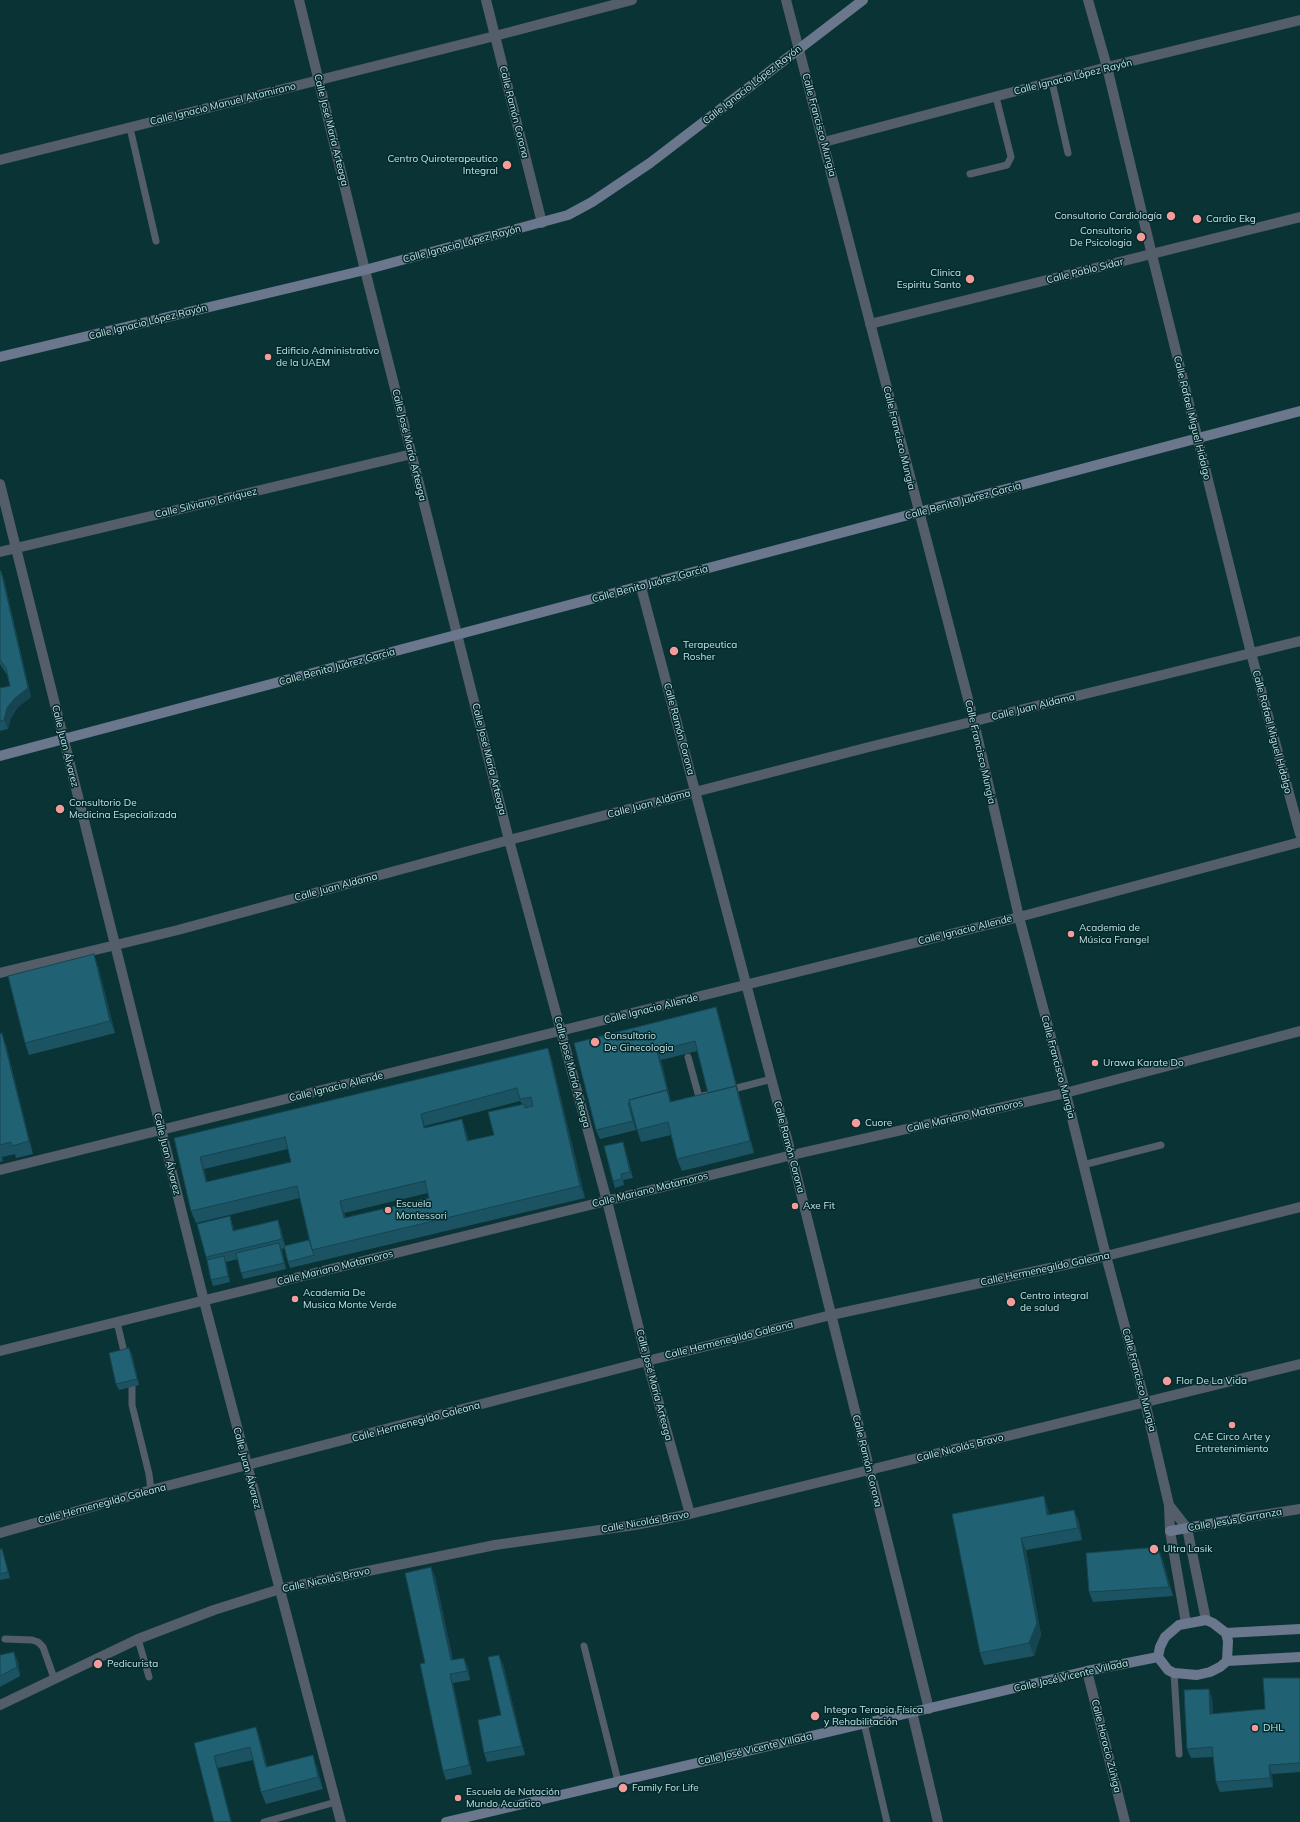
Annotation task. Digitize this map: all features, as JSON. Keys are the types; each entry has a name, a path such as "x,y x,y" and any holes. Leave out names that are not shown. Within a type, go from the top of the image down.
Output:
{"main road":[{"name":"Calle Ignacio López Rayón","path":"0,357 365,270 568,215 650,163 863,0"},
{"name":"Calle Benito Juárez Garcia","path":"0,756 1300,411"},
{"name":"Calle Jesús Carranza","path":"1170,1531 1243,1518"},
{"path":"1227,1661 1228,1641 1226,1633 1218,1626 1206,1620 1186,1622 1169,1632 1160,1647 1158,1657 1163,1665 1174,1673 1197,1676 1215,1670 1227,1661 1300,1657"},
{"path":"1226,1633 1300,1629"},
{"name":"Calle José Vicente Villada","path":"446,1822 482,1818 618,1781 1087,1671 1158,1657"}],"street":[{"name":"Calle José María Arteaga","path":"299,0 365,270 509,840 607,1201 647,1361 690,1514"},
{"name":"Calle Ramón Corona","path":"486,0 542,223"},
{"name":"Calle Ignacio Manuel Altamirano","path":"0,160 495,36 632,0"},
{"name":"Calle Francisco Mungia","path":"786,0 974,722 1019,917 1145,1402 1169,1506 1170,1531 1186,1622"},
{"name":"Calle Rafael Miguel Hidalgo","path":"1088,0 1107,67 1251,653 1300,834"},
{"name":"Calle Ignacio López Rayón","path":"824,142 1107,67 1300,20"},
{"name":"Calle Pablo Sidar","path":"870,324 1300,217"},
{"name":"Calle Silviano Enríquez","path":"0,552 412,454"},
{"name":"Calle Juan Álvarez","path":"0,484 246,1466 341,1822"},
{"name":"Calle Ramón Corona","path":"641,587 792,1155 929,1709"},
{"name":"Calle Juan Aldama","path":"0,973 178,930 509,840 696,792 1300,641"},
{"name":"Calle Ignacio Allende","path":"0,1170 1019,917 1300,842"},
{"name":"Calle Mariano Matamoros","path":"0,1351 792,1155 1065,1093 1300,1032"},
{"name":"Calle Hermenegildo Galeana","path":"0,1533 150,1490 647,1361 831,1315 1106,1256 1300,1207"},
{"name":"Calle Nicolás Bravo","path":"0,1705 138,1639 214,1610 280,1589 495,1545 635,1525 690,1514 1300,1364"},
{"name":"Calle Francisco Mungia","path":"1169,1506 1187,1528 1206,1620"},
{"name":"Calle Jesús Carranza","path":"1243,1518 1300,1509"},
{"name":"Calle Horacio Zúñiga","path":"1087,1671 1126,1822"},
{"path":"912,1712 938,1822"}],"lane":[{"path":"1052,82 1068,153"},
{"path":"970,174 1007,165 1011,157 996,97"},
{"path":"130,128 156,241"},
{"path":"688,1057 699,1097 709,1095"},
{"path":"737,1088 772,1079"},
{"path":"1083,1165 1161,1145"},
{"path":"118,1322 125,1356"},
{"path":"132,1386 132,1405 149,1474 150,1490"},
{"path":"5,1639 32,1640 38,1642 43,1647 54,1678"},
{"path":"138,1639 149,1677"},
{"path":"584,1646 618,1781"},
{"path":"1174,1673 1179,1754"},
{"path":"864,1723 887,1822"},
{"path":"264,1822 336,1802"}],"building":[{"path":"0,571 28,688 15,698 7,708 4,720 0,721 0,688 10,686 6,668 0,660"},
{"path":"94,954 110,1021 25,1043 8,976"},
{"path":"716,1007 737,1089 736,1086 708,1093 695,1041 657,1051 668,1093 667,1090 629,1100 630,1103 628,1103 633,1121 596,1130 574,1043"},
{"path":"2,1033 29,1141 12,1146 11,1142 0,1145 0,1034"},
{"path":"548,1048 580,1186 312,1250 297,1186 191,1211 174,1138","holes":["517,1088 520,1099 531,1097 533,1106 525,1108 524,1104 488,1112 494,1135 467,1141 462,1119 424,1128 421,1114","285,1137 291,1162 206,1182 200,1157","425,1181 429,1198 344,1218 340,1201"]},
{"path":"736,1086 750,1141 677,1159 668,1122 637,1130 629,1100 667,1090 670,1102"},
{"path":"623,1142 630,1172 621,1174 622,1179 613,1181 604,1146"},
{"path":"230,1216 233,1231 278,1220 282,1239 206,1257 197,1224"},
{"path":"309,1240 314,1255 288,1262 284,1246"},
{"path":"279,1243 284,1263 241,1273 236,1253"},
{"path":"224,1256 228,1276 211,1280 207,1260"},
{"path":"129,1348 137,1379 116,1384 109,1353"},
{"path":"1044,1496 1047,1515 1074,1510 1078,1528 1021,1538 1037,1623 1029,1643 980,1653 952,1514"},
{"path":"1158,1547 1169,1587 1089,1592 1086,1553"},
{"path":"0,1549 2,1549 8,1572 0,1574"},
{"path":"431,1567 451,1660 464,1658 467,1671 450,1674 469,1765 443,1771 420,1664 425,1663 405,1573"},
{"path":"14,1652 17,1667 0,1676 0,1655"},
{"path":"499,1655 522,1746 484,1753 478,1720 501,1715 488,1657"},
{"path":"1263,1678 1300,1678 1300,1763 1269,1765 1270,1778 1216,1782 1212,1747 1187,1749 1184,1690 1209,1689 1210,1714 1265,1709"},
{"path":"256,1727 266,1767 313,1755 318,1777 261,1792 250,1747 214,1756 231,1822 214,1822 194,1743"}],"place":[{"name":"Centro Quiroterapeutico Integral","path":"507,165"},
{"name":"Consultorio Cardiología","path":"1171,216"},
{"name":"Cardio Ekg","path":"1197,219"},
{"name":"Consultorio De Psicologia","path":"1141,237"},
{"name":"Clinica Espiritu Santo","path":"970,279"},
{"name":"Edificio Administrativo de la UAEM","path":"268,357"},
{"name":"Terapeutica Rosher","path":"674,651"},
{"name":"Consultorio De Medicina Especializada","path":"60,809"},
{"name":"Academia de Música Frangel","path":"1071,934"},
{"name":"Consultorio De Ginecologia","path":"595,1042"},
{"name":"Urawa Karate Do","path":"1095,1063"},
{"name":"Cuore","path":"856,1123"},
{"name":"Axe Fit","path":"795,1206"},
{"name":"Escuela Montessori","path":"388,1210"},
{"name":"Academia De Musica Monte Verde","path":"295,1299"},
{"name":"Centro integral de salud","path":"1011,1302"},
{"name":"Flor De La Vida","path":"1167,1381"},
{"name":"CAE Circo Arte y Entretenimiento","path":"1232,1425"},
{"name":"Ultra Lasik","path":"1154,1549"},
{"name":"Pedicurista","path":"98,1664"},
{"name":"Integra Terapia Física y Rehabilitación","path":"815,1716"},
{"name":"DHL","path":"1255,1728"},
{"name":"Family For Life","path":"623,1788"},
{"name":"Escuela de Natación Mundo Acuatico","path":"458,1798"}]}
